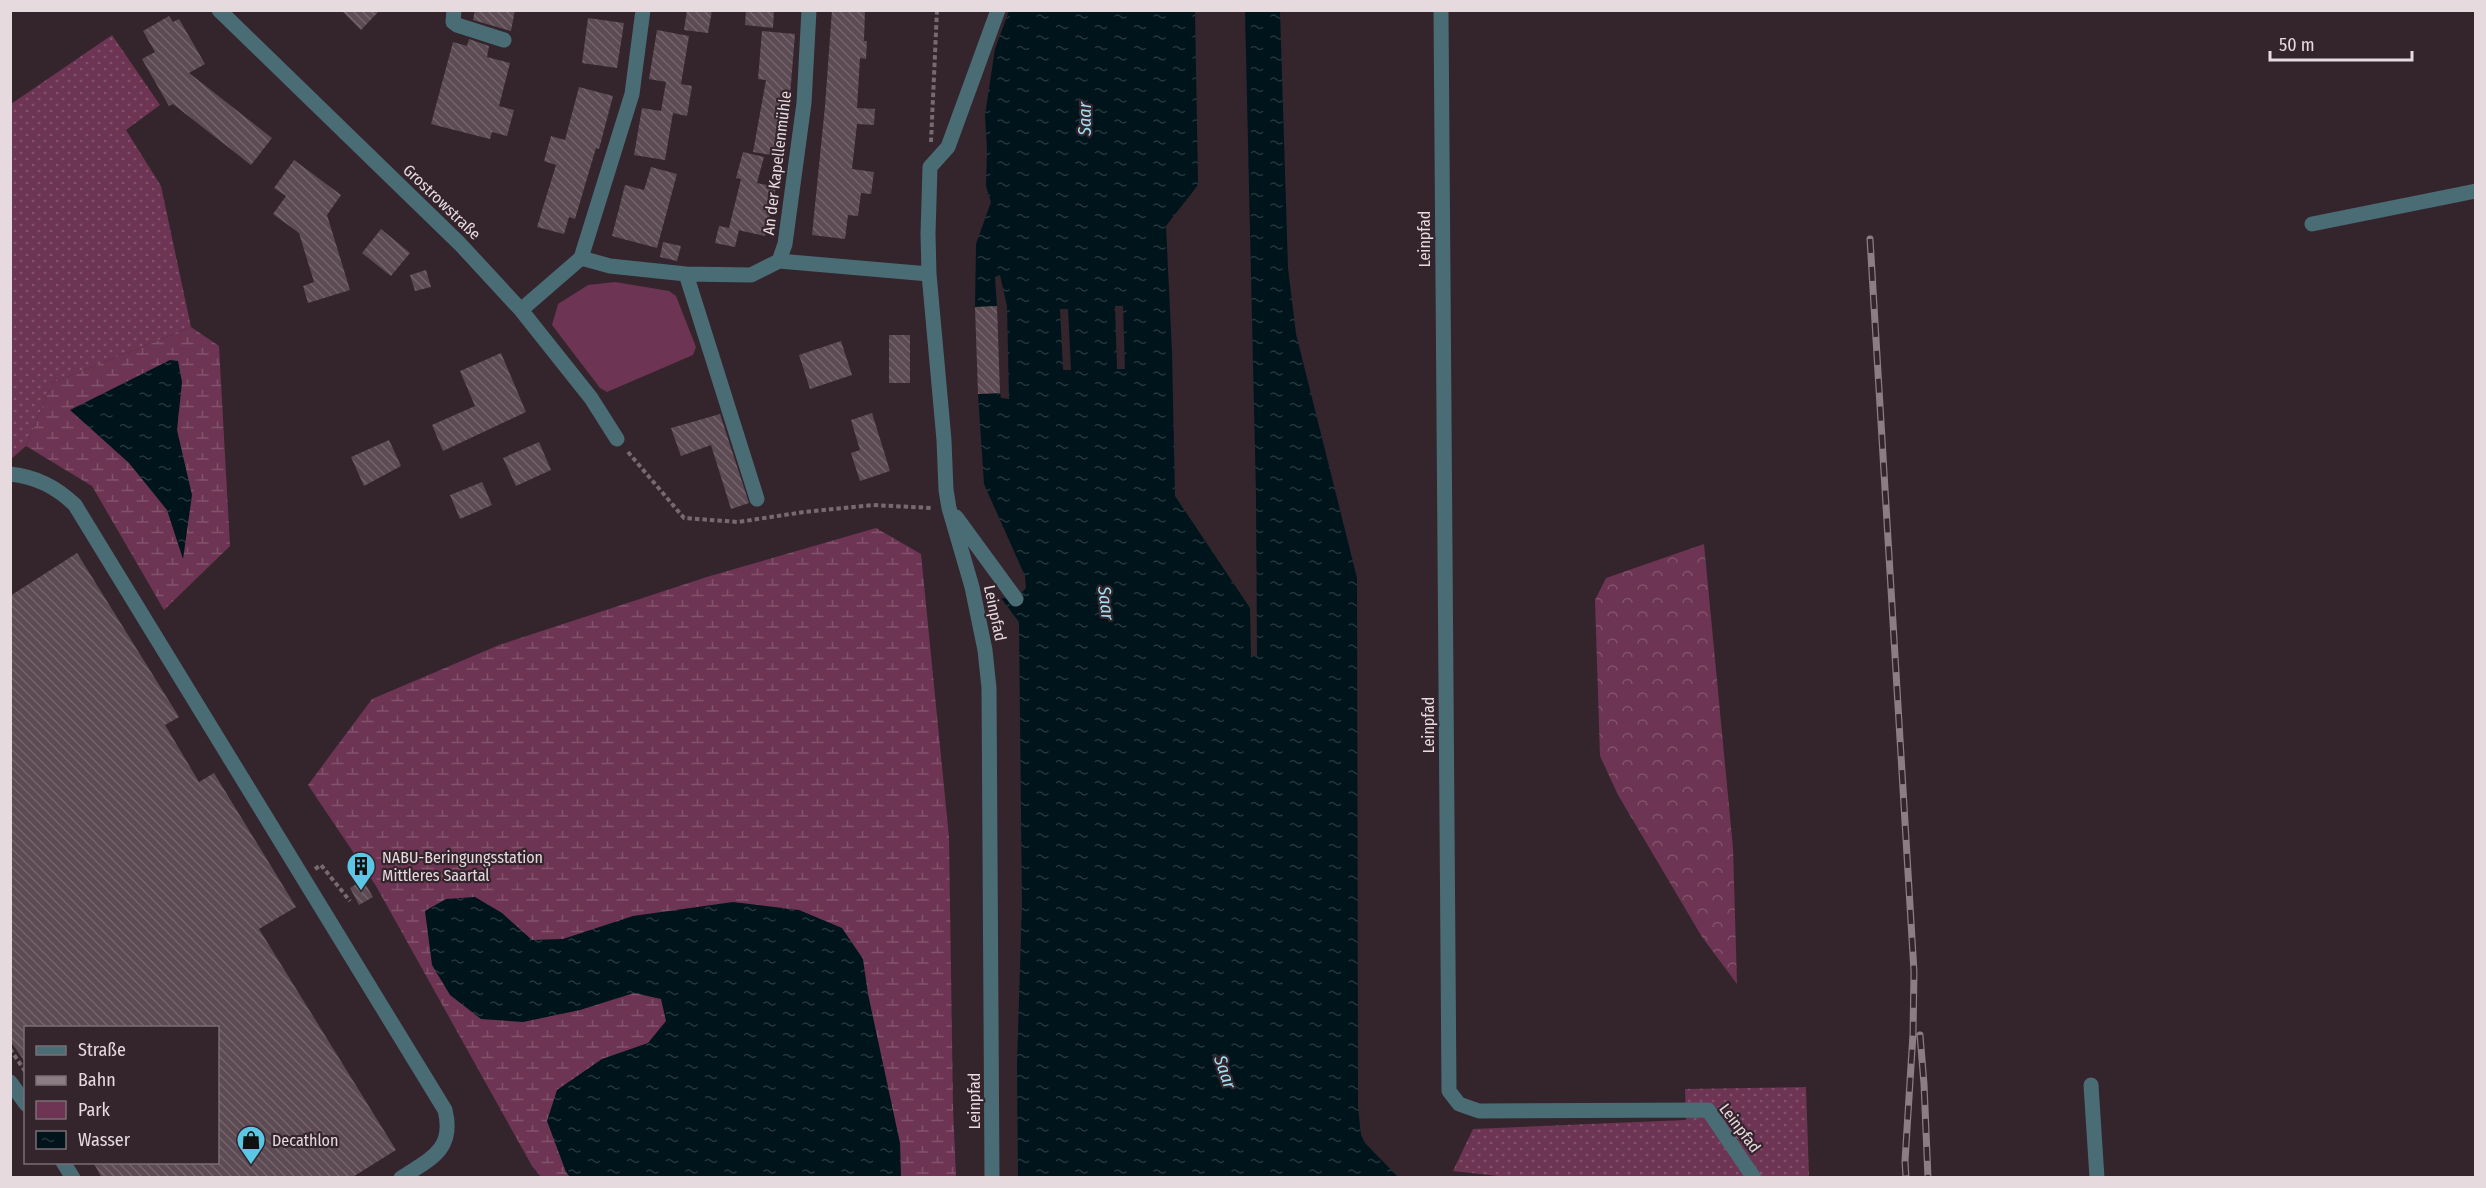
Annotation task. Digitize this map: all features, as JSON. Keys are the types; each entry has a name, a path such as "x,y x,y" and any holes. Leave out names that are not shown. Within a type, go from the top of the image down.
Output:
{"street":[{"name":"Grostrowstraße","path":"219,10 460,244 521,310 591,398 617,439"},
{"path":"454,10 453,22 457,25 504,40"},
{"path":"521,310 581,258 632,94 643,10"},
{"name":"An der Kapellenmühle","path":"581,258 610,266 686,274 752,275 779,261 785,244 804,103 809,10"},
{"path":"930,167 948,147 999,10"},
{"name":"Leinpfad","path":"1441,10 1449,1091 1459,1104 1479,1112 1708,1110 1754,1178"},
{"name":"Leinpfad","path":"930,167 929,274 949,508 972,587 985,650 989,688 992,1178"},
{"path":"2312,224 2475,190"},
{"path":"779,261 929,274"},
{"path":"686,274 757,499"},
{"path":"10,474 40,480 59,489 75,505 445,1110 448,1133 440,1153 401,1178"},
{"path":"949,508 1016,599"},
{"path":"10,1082 24,1101"},
{"path":"2091,1085 2097,1178"},
{"path":"64,1164 73,1178"}],"path":[{"path":"930,167 937,10"},
{"path":"617,439 684,518 738,522 873,505 949,508"},
{"path":"302,876 321,865 350,901"},
{"path":"10,1050 24,1069"}],"green space":[{"path":"112,35 160,105 126,130 161,186 191,327 52,383 26,446 11,459 11,104"},
{"path":"615,282 669,291 676,296 696,347 693,355 607,392 600,388 552,325 558,304 588,285"},
{"path":"191,327 219,346 230,546 164,610 92,486 26,446 52,383"},
{"path":"876,528 921,554 949,837 956,1177 541,1177 532,1166 376,886 308,785 372,699 499,645 710,576"},
{"path":"1704,544 1733,848 1737,984 1702,937 1618,795 1600,756 1595,600 1606,578"},
{"path":"1806,1087 1809,1177 1516,1178 1453,1171 1473,1129 1686,1120 1685,1089"}],"water":[{"name":"Saar","path":"1009,11 1195,11 1198,185 1166,226 1175,496 1250,608 1251,656 1257,656 1256,495 1245,11 1280,11 1288,268 1296,334 1357,578 1358,1107 1361,1135 1365,1143 1398,1177 1018,1177 1017,1065 1022,904 1019,622 1001,598 1016,599 1026,588 1025,576 984,484 978,394 1000,393 1001,398 1009,399 1007,306 1000,275 995,277 997,306 975,307 976,244 991,202 986,186 985,115 995,49","holes":["1115,306 1123,306 1125,369 1117,369","1060,309 1068,309 1071,370 1063,370"]},
{"path":"170,360 178,361 182,382 177,430 192,495 183,559 167,510 129,463 70,410"},
{"path":"475,897 502,913 532,940 563,939 633,916 733,902 799,910 842,928 863,959 868,994 900,1143 901,1177 570,1177 566,1172 547,1121 557,1090 602,1059 648,1043 666,1021 661,999 634,993 580,1010 523,1022 481,1019 450,995 432,965 425,911 446,899"}],"building":[{"path":"341,10 380,10 361,30"},
{"path":"475,10 515,10 511,31 473,20"},
{"path":"687,10 712,10 708,33 684,30"},
{"path":"746,10 774,10 773,28 745,25"},
{"path":"832,10 865,10 866,59 860,58 857,108 875,109 874,125 857,124 852,169 874,172 871,194 861,193 858,216 848,215 845,239 812,235"},
{"path":"169,16 173,22 179,19 205,64 189,73 272,138 251,165 173,104 169,106 142,59 155,52 143,31"},
{"path":"588,18 624,23 617,68 582,63"},
{"path":"657,30 689,36 681,84 692,86 687,116 673,113 665,160 634,155 642,108 661,111 666,82 649,79"},
{"path":"762,31 795,34 789,108 791,108 783,157 753,152 766,80 758,79"},
{"path":"469,39 489,46 487,57 510,63 499,106 514,110 507,136 492,132 490,139 431,124 453,42 467,46"},
{"path":"579,87 613,96 599,149 596,148 575,219 569,217 564,234 537,227 556,165 544,161 551,136 565,140"},
{"path":"743,152 764,157 757,183 776,187 765,236 729,228 741,179 736,178"},
{"path":"294,160 341,195 327,215 350,290 308,303 303,286 314,282 299,233 273,214 286,196 274,188"},
{"path":"651,167 677,174 657,248 612,236 625,185 644,190"},
{"path":"719,226 739,230 735,247 715,243"},
{"path":"381,229 410,253 391,276 362,253"},
{"path":"663,242 681,246 677,261 660,257"},
{"path":"426,270 431,287 415,291 410,275"},
{"path":"997,306 1000,393 978,394 975,307"},
{"path":"889,335 910,335 910,383 889,383"},
{"path":"841,341 852,375 810,389 799,355"},
{"path":"501,353 526,412 443,451 432,425 475,406 460,371"},
{"path":"872,413 890,471 860,481 851,453 860,450 851,420"},
{"path":"720,414 749,503 731,509 711,445 681,456 671,428"},
{"path":"389,440 401,466 364,486 351,457"},
{"path":"539,442 551,470 516,486 503,458"},
{"path":"482,482 492,505 460,519 450,495"},
{"path":"77,553 179,717 165,725 199,782 214,773 296,907 259,929 396,1150 351,1178 102,1178 94,1164 219,1164 219,1026 24,1026 24,1060 10,1041 10,596"},
{"name":"NABU-Beringungsstation Mittleres Saartal","path":"363,880 373,897 359,905 350,888"}],"railway":[{"path":"1870,239 1914,972 1906,1178"},
{"path":"1920,1035 1928,1178"}],"place":[{"name":"NABU-Beringungsstation Mittleres Saartal","path":"361,892"},
{"name":"Decathlon","path":"251,1166"}]}
